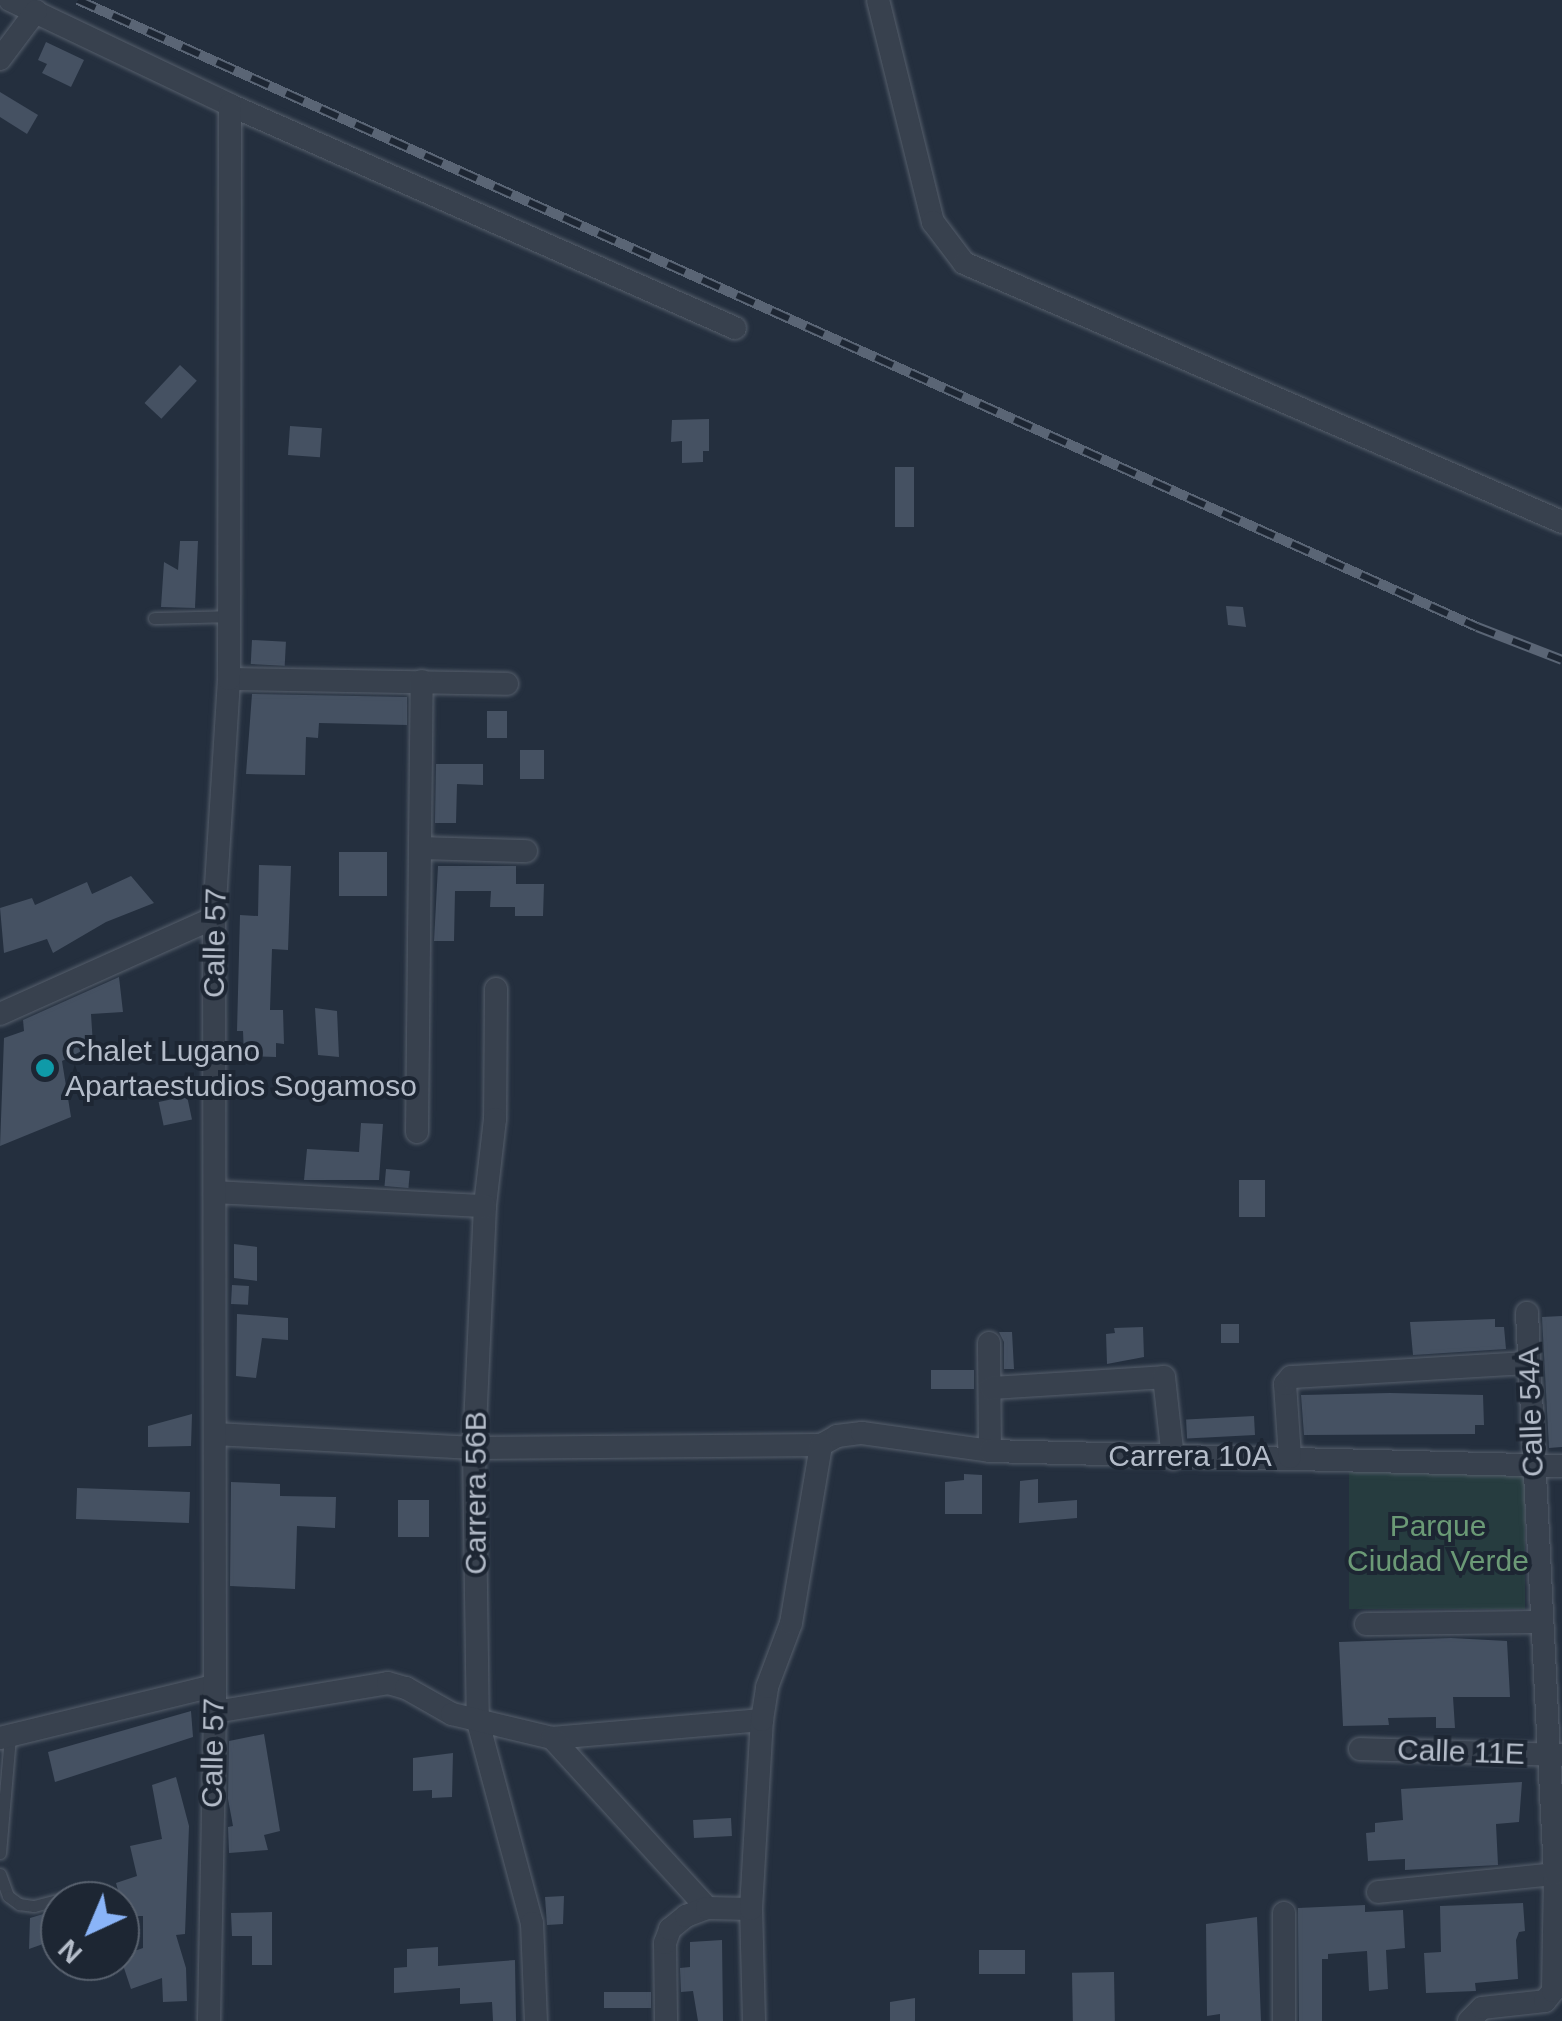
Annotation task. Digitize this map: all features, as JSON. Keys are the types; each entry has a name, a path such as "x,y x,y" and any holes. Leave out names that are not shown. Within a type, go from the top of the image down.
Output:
{"street":[{"path":"10,0 230,104 735,328"},
{"path":"878,0 933,222 964,263 1562,522"},
{"path":"0,60 36,11"},
{"name":"Calle 57","path":"209,2021 214,1712 214,918 229,678 230,104"},
{"path":"229,678 508,684"},
{"path":"417,1132 422,681"},
{"path":"423,848 526,851"},
{"path":"0,1014 214,918"},
{"name":"Carrera 56B","path":"496,989 495,1119 485,1206 474,1448 478,1722 532,1923 536,2021"},
{"path":"215,1192 485,1206"},
{"name":"Calle 54A","path":"1469,2021 1482,2008 1545,2001 1553,1991 1555,1755 1541,1622 1527,1312"},
{"path":"990,1343 990,1451"},
{"path":"1290,1457 1285,1384 1291,1377 1528,1363"},
{"path":"990,1388 1164,1378 1173,1459"},
{"name":"Carrera 10A","path":"214,1434 474,1448 821,1445 837,1436 862,1433 990,1451 1173,1459 1290,1457 1562,1466"},
{"path":"754,2021 751,1908 762,1720 767,1687 791,1623 821,1445"},
{"path":"1366,1624 1541,1622"},
{"path":"214,1712 388,1683 478,1722 552,1738 762,1720"},
{"path":"5,1737 214,1686"},
{"path":"552,1738 707,1908"},
{"name":"Calle 11E","path":"1360,1748 1555,1755"},
{"path":"1378,1892 1555,1874"},
{"path":"666,2021 666,1944 670,1929 686,1916 707,1908 751,1908"},
{"path":"1284,1913 1284,2021"}],"lane":[{"path":"154,618 229,616"},
{"path":"0,1853 5,1737"},
{"path":"0,1874 8,1896 19,1904 40,1904"}],"green space":[{"name":"Parque Ciudad Verde","path":"1349,1472 1525,1472 1525,1609 1349,1609"}],"building":[{"path":"46,42 84,60 71,87 42,73 47,64 38,60"},
{"path":"0,92 38,115 27,134 0,117"},
{"path":"180,365 197,381 161,419 145,403"},
{"path":"709,419 709,451 703,451 703,462 682,463 682,441 671,442 672,420"},
{"path":"290,426 322,428 320,457 288,455"},
{"path":"895,467 914,467 914,527 895,527"},
{"path":"180,541 198,541 195,608 161,607 164,562 178,570"},
{"path":"1226,606 1243,607 1246,627 1228,625"},
{"path":"252,640 286,642 285,666 251,664"},
{"path":"252,694 407,697 407,725 319,723 318,738 306,737 305,775 246,774"},
{"path":"487,711 507,711 507,738 487,738"},
{"path":"520,750 544,750 544,779 520,779"},
{"path":"436,764 483,764 483,785 457,784 456,823 435,823"},
{"path":"339,852 387,852 387,896 339,896"},
{"path":"259,865 291,866 288,950 272,949 270,1010 283,1010 284,1044 276,1043 276,1057 244,1056 243,1031 237,1031 240,915 258,916"},
{"path":"438,866 516,866 516,884 544,884 543,916 515,916 515,907 490,907 491,891 455,891 454,941 434,941"},
{"path":"131,876 154,903 106,922 53,953 47,939 4,953 0,908 32,898 35,905 87,882 92,894"},
{"path":"119,977 123,1012 91,1014 93,1045 62,1061 71,1117 0,1146 4,1038 24,1031 23,1020"},
{"path":"315,1008 337,1011 339,1057 318,1055"},
{"path":"187,1096 192,1119 164,1126 159,1102"},
{"path":"361,1123 383,1124 379,1180 304,1180 307,1149 359,1152"},
{"path":"386,1169 410,1171 408,1188 385,1186"},
{"path":"1239,1180 1265,1180 1265,1217 1239,1217"},
{"path":"234,1244 257,1247 257,1281 234,1278"},
{"path":"232,1285 249,1286 248,1305 231,1304"},
{"path":"237,1314 288,1318 288,1340 262,1338 256,1378 236,1376"},
{"path":"1562,1316 1562,1447 1549,1448 1542,1317"},
{"path":"1495,1319 1495,1327 1504,1327 1506,1349 1413,1355 1410,1322"},
{"path":"1221,1324 1239,1324 1239,1343 1221,1343"},
{"path":"1143,1327 1144,1357 1107,1364 1106,1334 1115,1333 1114,1328"},
{"path":"999,1332 1012,1332 1014,1369 1004,1369 1004,1342"},
{"path":"931,1370 974,1370 974,1389 931,1389"},
{"path":"1301,1395 1483,1395 1484,1425 1475,1425 1475,1434 1304,1435"},
{"path":"192,1414 191,1446 148,1447 148,1426"},
{"path":"1254,1416 1255,1435 1187,1439 1186,1420"},
{"path":"964,1474 982,1475 982,1514 945,1514 945,1482 964,1480"},
{"path":"1038,1479 1038,1503 1077,1500 1077,1518 1019,1523 1020,1481"},
{"path":"231,1482 280,1484 280,1496 336,1497 335,1528 297,1526 295,1589 230,1586"},
{"path":"77,1488 190,1492 189,1523 76,1519"},
{"path":"398,1500 429,1500 429,1537 398,1537"},
{"path":"1451,1638 1507,1641 1510,1697 1453,1697 1455,1728 1436,1728 1436,1717 1388,1718 1389,1725 1343,1726 1339,1642"},
{"path":"191,1711 193,1737 55,1782 48,1752"},
{"path":"264,1734 280,1831 264,1835 268,1850 229,1853 228,1827 233,1826 228,1799 229,1741"},
{"path":"453,1753 452,1797 432,1798 432,1790 413,1791 413,1758"},
{"path":"176,1777 189,1826 185,1934 176,1935 186,1968 187,2001 163,2002 162,1978 131,1989 128,1981 140,1981 143,1916 140,1881 122,1881 137,1876 130,1846 162,1839 152,1785"},
{"path":"1522,1782 1519,1822 1496,1824 1498,1865 1405,1870 1405,1859 1368,1861 1366,1833 1375,1832 1375,1823 1403,1820 1401,1789"},
{"path":"731,1818 732,1836 694,1838 693,1820"},
{"path":"564,1896 563,1924 547,1925 545,1897"},
{"path":"1523,1903 1525,1931 1519,1932 1516,1940 1518,1979 1475,1983 1476,1991 1426,1993 1424,1953 1441,1952 1440,1906"},
{"path":"1365,1905 1365,1912 1403,1910 1405,1948 1386,1950 1388,1989 1369,1991 1367,1951 1328,1954 1328,1959 1322,1959 1322,2021 1299,2021 1298,1908"},
{"path":"272,1912 272,1965 252,1965 252,1936 232,1936 231,1913"},
{"path":"40,1915 40,1945 29,1949 30,1918"},
{"path":"1257,1917 1261,2021 1220,2021 1220,2014 1207,2016 1206,1924"},
{"path":"722,1940 723,2021 698,2021 693,1991 681,1992 680,1968 690,1967 690,1942"},
{"path":"438,1947 438,1966 515,1960 516,2021 493,2021 492,2002 460,2004 460,1988 394,1993 394,1968 407,1967 407,1949"},
{"path":"979,1950 1025,1950 1025,1974 979,1974"},
{"path":"1114,1972 1115,2021 1073,2021 1072,1973"},
{"path":"604,1992 651,1992 651,2008 604,2008"},
{"path":"915,1998 915,2021 890,2021 890,2002"}],"railway":[{"path":"78,0 1477,627 1562,660"}],"place":[{"name":"Chalet Lugano Apartaestudios Sogamoso","path":"45,1068"}]}
